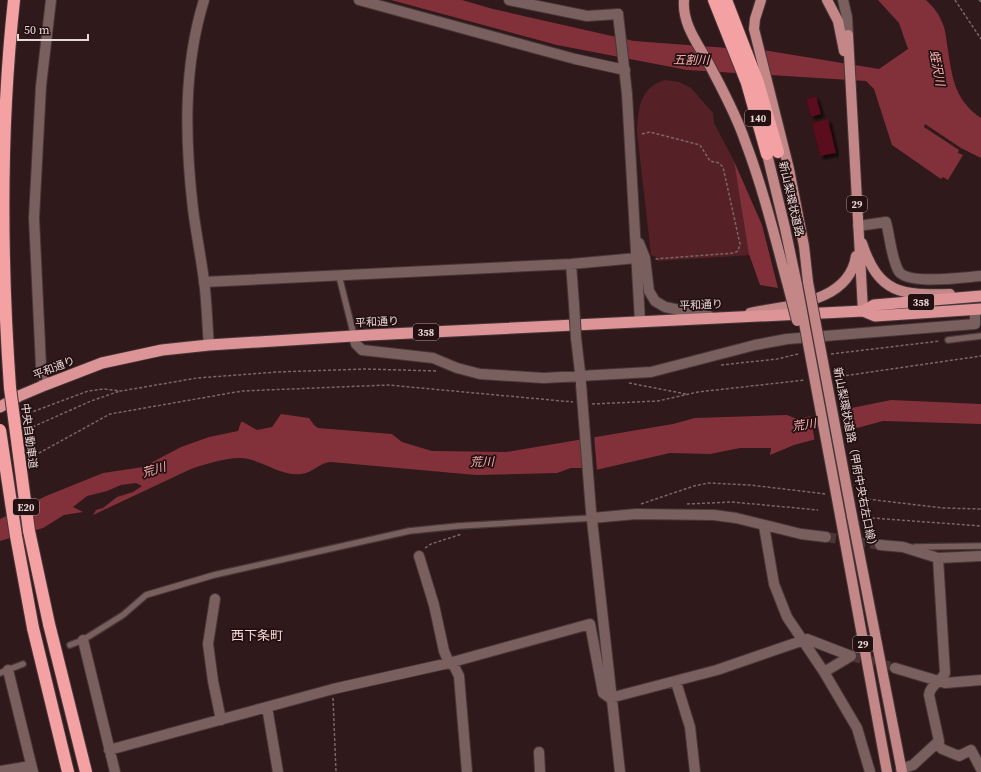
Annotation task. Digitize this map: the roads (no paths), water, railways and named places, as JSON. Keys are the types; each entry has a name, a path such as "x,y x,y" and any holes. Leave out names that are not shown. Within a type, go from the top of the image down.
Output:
{"highway":[{"name":"中央自動車道","path":"14,0 7,72 2,202 3,269 10,388 29,530 48,624 86,772"},
{"name":"140","path":"714,0 736,39 757,83"},
{"name":"140","path":"726,0 736,39"},
{"name":"新山梨環状道路","path":"757,83 773,153"},
{"name":"平和通り","path":"862,311 874,305 981,296"},
{"name":"平和通り","path":"0,407 19,396 45,385 102,364 138,354 209,345 713,317 862,311 875,316 978,309"},
{"name":"E20","path":"0,430 16,536 33,628 68,772"}],"main road":[{"path":"684,0 683,8 688,26 734,112 755,169 792,286"},
{"name":"29","path":"762,0 755,19 757,83 798,211 808,282"},
{"name":"29","path":"827,0 838,21 847,54"},
{"name":"29","path":"848,35 847,54 851,96 862,311"},
{"name":"新山梨環状道路","path":"773,153 785,228 792,286"},
{"name":"新山梨環状道路（甲府中央右左口線）","path":"773,153 808,282 901,770"},
{"path":"858,226 868,260 878,276 890,287 915,294 981,293"},
{"path":"736,316 818,298 839,288 850,275 856,259 858,226"},
{"name":"29","path":"792,286 820,410 887,772"}],"street":[{"path":"45,385 41,366 34,218 41,86 51,0"},
{"path":"204,0 197,23 191,54 187,111 188,147 193,209 204,282 209,345"},
{"path":"359,0 575,59 625,67"},
{"path":"509,0 587,16 618,14 625,67 640,321"},
{"path":"843,0 847,17 848,35"},
{"path":"858,226 886,222 898,272 906,278 926,280 981,276"},
{"path":"635,232 645,258 649,291 655,301 664,307 713,317"},
{"path":"204,282 571,264 637,258"},
{"path":"571,264 592,515 610,698 620,772"},
{"path":"354,336 356,344 362,350 433,358 457,368 480,374 580,380 651,372 755,345 787,339 975,324 978,309"},
{"path":"592,515 636,514 736,518 800,534 826,537"},
{"path":"764,526 774,584 787,617 801,641 824,672 857,728 870,772"},
{"path":"880,546 903,547 938,558 981,556"},
{"path":"419,556 434,605 444,651 449,663 454,666 459,676 467,772"},
{"path":"901,770 913,765 937,743 939,738 929,695 930,689 940,681 945,673 938,558"},
{"path":"215,599 208,644 221,720"},
{"path":"109,750 333,689 449,663 590,624 603,693 610,698 676,682 717,670 807,639 851,656 824,672"},
{"path":"83,640 115,772"},
{"path":"895,668 950,683 981,680"},
{"path":"0,771 32,769 4,671"},
{"path":"676,682 690,727 696,772"},
{"path":"267,707 278,772"},
{"path":"937,743 942,749 959,756 971,750 981,769"},
{"path":"539,752 540,772"}],"lane":[{"path":"339,276 354,336"},
{"path":"974,336 975,324"},
{"path":"948,340 981,336"},
{"path":"70,645 83,640 123,615 146,595 214,575 410,531 592,515"},
{"path":"903,547 981,546"},
{"path":"4,671 23,664"}],"water":[{"path":"391,0 462,0 493,9 634,41 769,51 879,69 908,49 899,23 878,0 926,0 940,17 946,35 950,66 955,86 965,103 981,118 981,158 961,148 925,124 924,127 959,150 958,153 963,155 948,180 943,177 941,179 892,145 874,89 866,81 687,70 557,45"},
{"name":"荒川","path":"891,400 981,404 981,424 883,421 794,445 770,455 771,448 740,448 710,454 670,453 587,472 584,468 571,468 557,473 476,475 327,462 309,472 294,474 287,473 248,459 235,458 191,469 93,515 96,510 103,508 117,497 133,492 142,486 136,483 121,485 107,491 87,496 73,507 83,512 64,515 43,528 0,541 0,519 46,496 103,473 143,467 181,447 209,437 238,431 241,422 257,430 272,427 281,414 309,418 318,428 392,434 402,442 432,451 506,452 673,424 695,418 787,415 797,419"}],"tunnel":[{"path":"826,537 880,545"},
{"path":"851,656 895,668"}],"district":[{"name":"西下条町","path":"257,635"}],"water label":[{"name":"五割川","path":"691,60"},
{"name":"蛭沢川","path":"937,68"}]}
